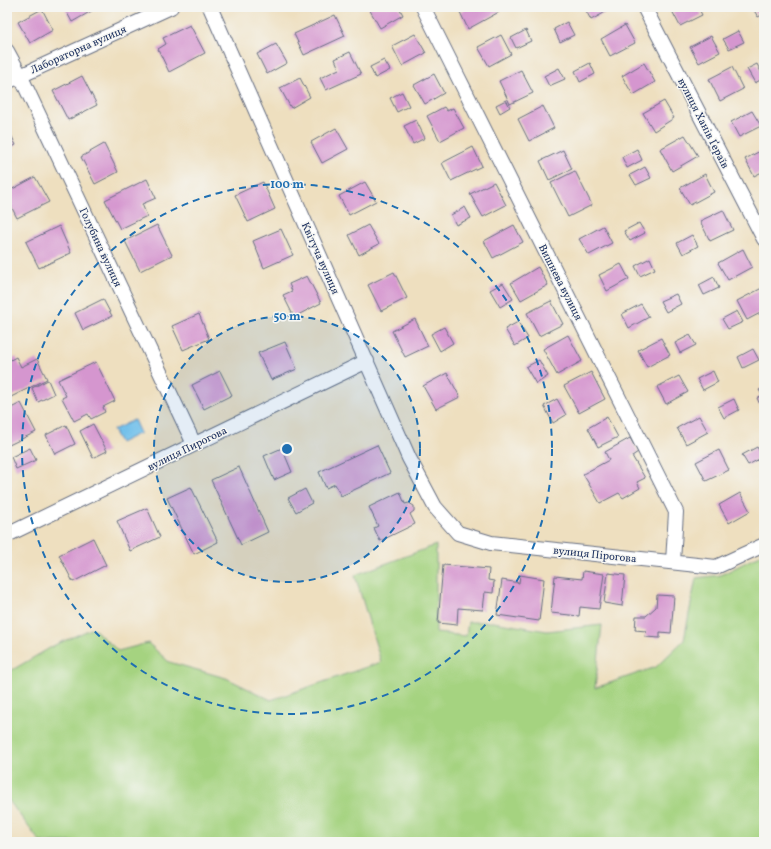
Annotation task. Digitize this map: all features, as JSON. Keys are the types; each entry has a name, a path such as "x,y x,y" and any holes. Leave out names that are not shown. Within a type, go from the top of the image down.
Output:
{"street":[{"name":"Лабораторна вулиця","path":"7,82 171,7"},
{"name":"Квітуча вулиця","path":"210,7 409,458 435,507"},
{"name":"Вишнева вулиця","path":"423,7 676,512 673,562"},
{"name":"вулиця Ханів Ґераїв","path":"644,7 764,239"},
{"name":"Голубина вулиця","path":"7,51 20,75 194,444"},
{"name":"вулиця Пирогова","path":"7,535 367,361"},
{"name":"вулиця Пірогова","path":"435,507 458,533 490,543 716,567 764,545"}],"green space":[{"path":"436,545 436,633 466,636 468,622 493,622 547,631 602,625 595,688 656,667 684,640 696,578 721,575 764,553 764,842 40,842 7,798 7,673 55,645 93,628 118,651 148,643 169,662 226,678 271,700 381,662 355,575"}],"water":[{"path":"134,420 140,433 120,443 113,430"}],"building":[{"path":"64,7 94,7 95,9 72,22"},
{"path":"368,7 399,7 403,15 380,28"},
{"path":"470,7 497,7 499,12 468,29 460,12"},
{"path":"584,7 615,7 591,20"},
{"path":"674,7 698,7 702,15 680,26 671,9"},
{"path":"752,7 764,7 764,14 758,17"},
{"path":"42,9 53,30 30,43 18,22"},
{"path":"335,15 345,36 304,55 294,34"},
{"path":"567,22 574,35 560,42 554,29"},
{"path":"190,25 205,53 169,72 158,49 166,44 163,38"},
{"path":"625,25 635,43 610,56 601,39"},
{"path":"526,30 531,41 516,48 511,38"},
{"path":"738,31 744,42 729,49 723,39"},
{"path":"415,34 426,53 402,66 392,46"},
{"path":"501,35 511,54 489,66 478,47"},
{"path":"711,36 720,52 699,63 690,47"},
{"path":"276,44 287,63 267,74 257,54"},
{"path":"350,52 361,74 326,90 320,78 339,69 335,59"},
{"path":"384,60 390,70 375,78 370,67"},
{"path":"590,63 595,74 580,82 575,71"},
{"path":"644,63 655,82 633,95 622,76"},
{"path":"757,64 764,78 755,83 747,69"},
{"path":"732,67 743,89 720,101 709,79"},
{"path":"559,68 565,79 549,86 544,76"},
{"path":"521,70 533,93 510,104 499,81"},
{"path":"434,74 444,93 425,104 414,85"},
{"path":"82,76 97,105 68,120 53,91"},
{"path":"300,78 310,97 291,108 280,88"},
{"path":"402,92 409,106 397,112 390,98"},
{"path":"506,100 510,107 500,113 496,105"},
{"path":"664,101 674,118 654,131 643,113"},
{"path":"543,106 554,128 529,141 518,119"},
{"path":"444,107 447,111 453,108 464,128 440,141 427,116"},
{"path":"752,111 761,126 739,137 731,122"},
{"path":"416,120 425,138 413,144 404,126"},
{"path":"7,127 16,145 7,150"},
{"path":"336,128 348,149 322,163 311,142"},
{"path":"685,135 698,156 672,171 660,149"},
{"path":"104,144 118,172 95,184 81,157"},
{"path":"473,147 482,166 451,181 442,163"},
{"path":"637,149 642,160 627,168 622,157"},
{"path":"764,149 764,171 754,176 745,159"},
{"path":"563,150 572,169 549,180 540,161"},
{"path":"645,167 651,178 636,185 630,175"},
{"path":"575,171 592,205 568,217 551,183"},
{"path":"705,174 714,192 690,205 680,188"},
{"path":"35,177 49,202 17,218 7,198 7,192"},
{"path":"147,179 156,198 142,204 147,216 120,229 105,200"},
{"path":"263,182 275,209 248,222 235,195"},
{"path":"365,182 376,201 349,215 339,196"},
{"path":"494,182 506,205 483,217 470,194"},
{"path":"465,207 471,218 456,225 451,215"},
{"path":"723,210 733,230 710,241 700,221"},
{"path":"639,223 645,233 630,241 624,231"},
{"path":"157,225 172,255 140,271 125,241"},
{"path":"368,225 379,244 359,255 349,235"},
{"path":"514,225 523,242 493,258 484,241"},
{"path":"59,226 71,253 39,268 26,242"},
{"path":"603,226 612,243 589,255 579,239"},
{"path":"281,229 293,255 264,268 253,241"},
{"path":"692,235 698,246 683,254 677,243"},
{"path":"743,249 752,267 728,280 718,263"},
{"path":"650,258 655,269 640,276 635,266"},
{"path":"621,264 629,279 607,291 599,275"},
{"path":"538,267 548,285 521,300 511,283"},
{"path":"394,272 407,298 381,311 368,285"},
{"path":"307,276 321,303 294,317 283,295 292,291 289,284"},
{"path":"714,277 719,288 704,295 699,285"},
{"path":"503,283 513,299 500,307 490,290"},
{"path":"762,288 764,291 764,311 747,320 737,301"},
{"path":"676,294 681,304 666,312 660,301"},
{"path":"103,299 112,316 83,330 75,313"},
{"path":"551,301 563,324 539,336 527,313"},
{"path":"641,304 649,317 629,328 622,314"},
{"path":"737,311 743,322 728,329 722,319"},
{"path":"199,314 209,339 183,350 172,326"},
{"path":"415,319 428,346 405,357 392,331"},
{"path":"518,322 528,338 515,346 505,329"},
{"path":"444,327 453,343 440,351 431,334"},
{"path":"568,335 582,361 557,375 543,349"},
{"path":"690,335 696,345 680,353 675,343"},
{"path":"661,338 670,355 647,367 638,350"},
{"path":"285,342 297,369 271,380 258,353"},
{"path":"753,349 759,360 743,368 738,357"},
{"path":"16,357 21,367 37,359 47,379 7,399 7,362"},
{"path":"539,360 548,376 536,384 526,367"},
{"path":"96,362 115,401 103,407 105,412 91,419 88,414 74,421 62,398 66,396 58,380"},
{"path":"220,371 232,395 204,409 192,385"},
{"path":"713,371 718,382 703,390 697,379"},
{"path":"591,372 605,399 579,413 564,386"},
{"path":"447,373 460,397 436,409 423,386"},
{"path":"679,376 688,392 666,404 657,387"},
{"path":"48,380 54,394 38,402 32,388"},
{"path":"764,388 764,405 761,407 757,398 762,395 759,390"},
{"path":"557,399 566,415 553,423 544,406"},
{"path":"734,399 739,410 724,418 718,407"},
{"path":"21,403 36,432 9,445 7,441 7,410"},
{"path":"699,416 708,432 686,444 677,428"},
{"path":"607,417 618,437 598,447 588,428"},
{"path":"93,424 107,451 93,458 80,431"},
{"path":"66,425 75,444 55,454 46,435"},
{"path":"630,438 638,452 632,456 645,478 637,482 640,488 623,498 619,493 600,503 583,474 609,460 605,452"},
{"path":"377,445 390,473 341,496 335,484 326,488 319,472"},
{"path":"757,447 763,457 748,465 742,455"},
{"path":"30,448 36,460 16,469 11,457"},
{"path":"282,448 292,472 274,480 264,456"},
{"path":"719,450 729,470 706,481 696,462"},
{"path":"239,467 268,532 241,545 211,480"},
{"path":"191,487 218,542 194,554 167,498"},
{"path":"305,489 312,503 296,512 288,498"},
{"path":"400,492 405,504 409,503 414,506 414,511 410,514 415,524 380,541 374,528 378,526 369,507"},
{"path":"740,493 750,511 729,523 719,505"},
{"path":"147,508 160,537 130,551 117,521"},
{"path":"93,538 106,565 73,582 59,555"},
{"path":"443,565 489,569 488,580 494,581 493,593 485,592 483,610 458,608 457,625 438,623"},
{"path":"583,571 604,574 599,609 580,607 579,616 551,613 555,576 582,579"},
{"path":"608,573 625,575 622,606 604,603"},
{"path":"520,575 544,579 539,621 497,615 502,580 519,583"},
{"path":"657,595 674,596 671,633 660,632 660,638 645,637 646,631 635,630 636,616 646,616 656,607"}]}
